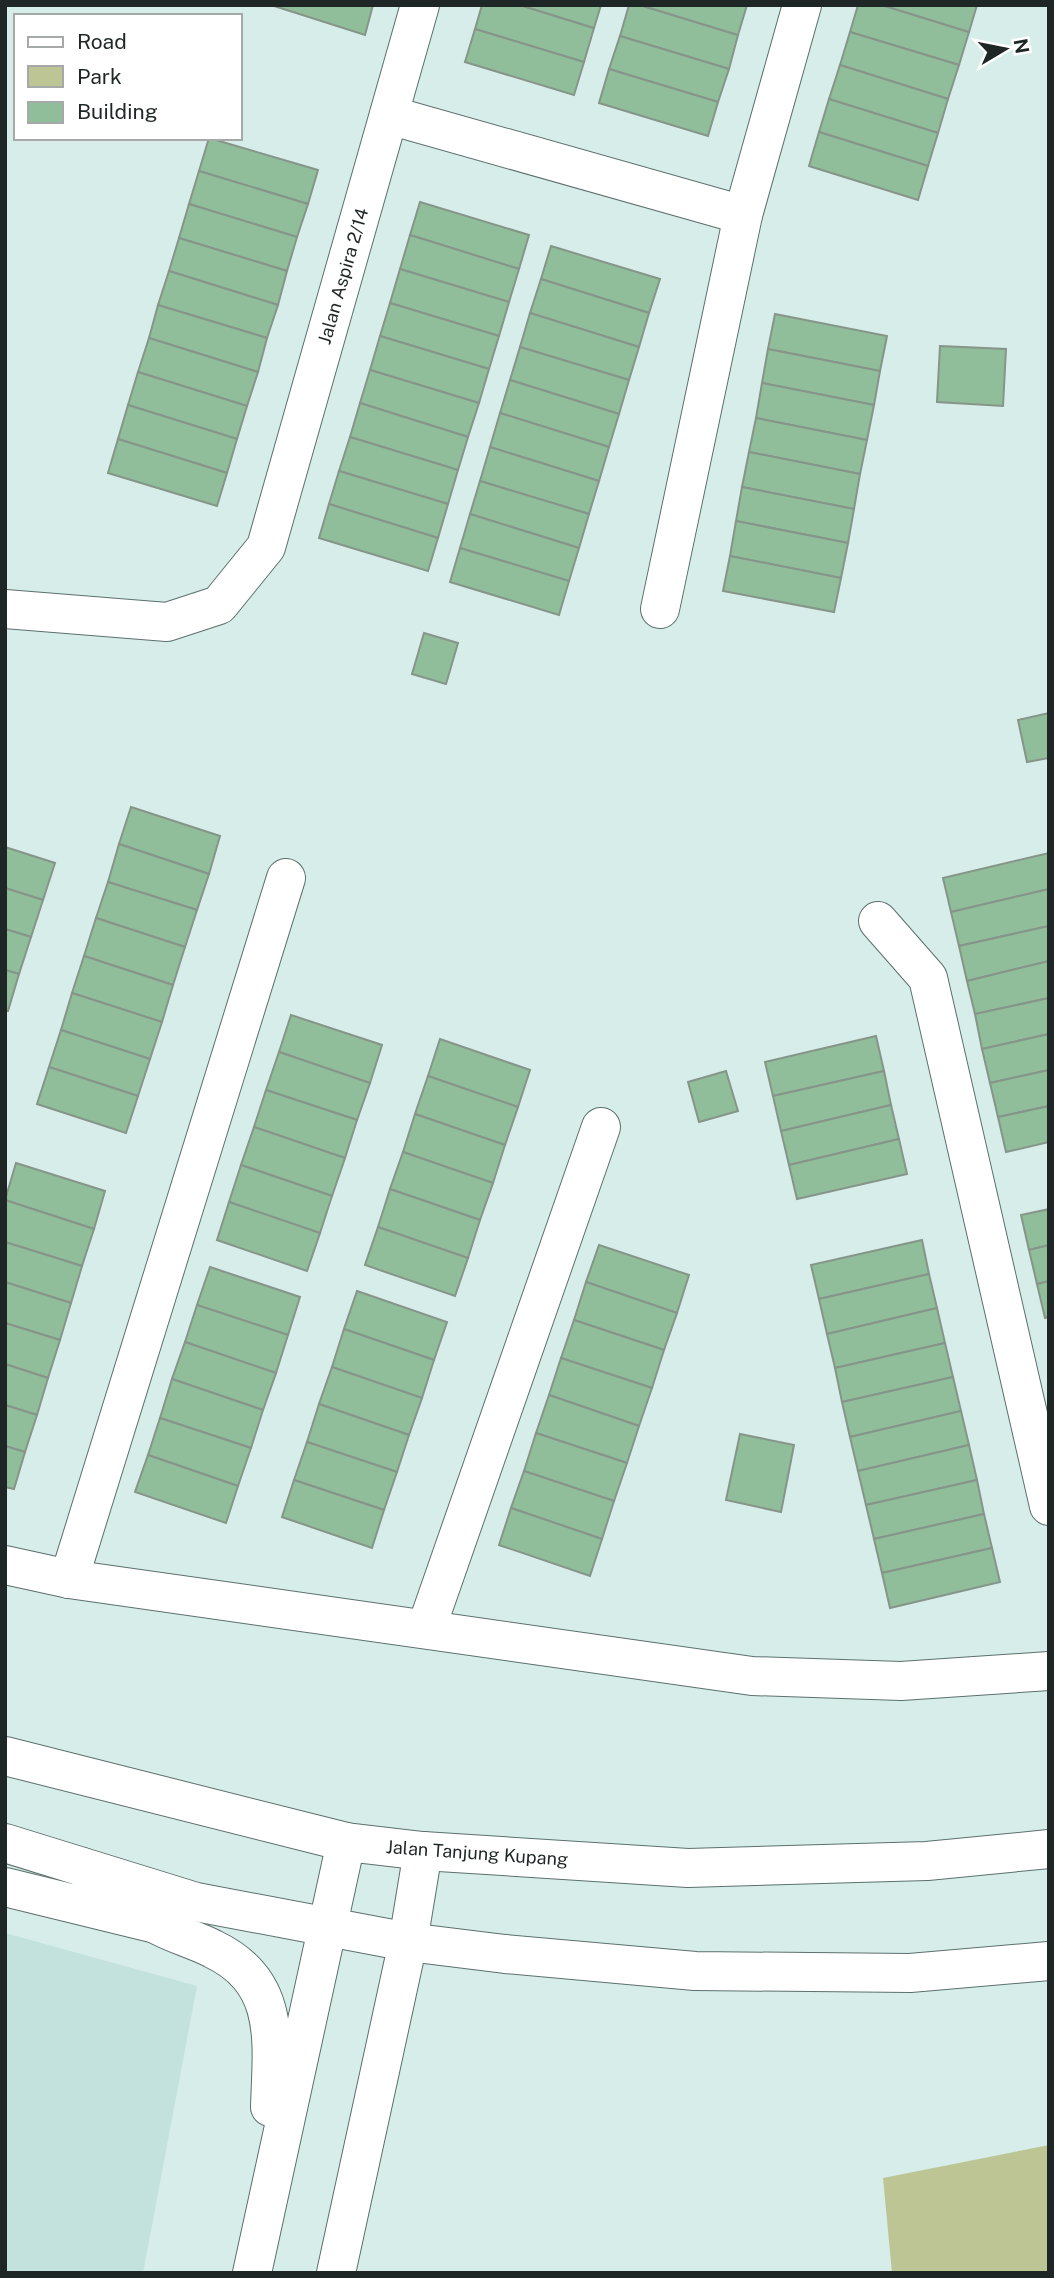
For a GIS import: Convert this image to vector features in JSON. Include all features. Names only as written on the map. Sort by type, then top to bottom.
[{"type":"street","name":"Jalan Aspira 2/14","points":[[5,609],[167,622],[219,605],[266,547],[420,5]]},
{"type":"street","points":[[660,609],[743,215],[802,5]]},
{"type":"street","points":[[389,115],[743,215]]},
{"type":"street","points":[[69,1579],[286,878]]},
{"type":"street","points":[[878,921],[928,978],[1049,1506]]},
{"type":"street","points":[[426,1629],[601,1127]]},
{"type":"street","points":[[5,1565],[69,1579],[752,1676],[901,1681],[1049,1671]]},
{"type":"street","name":"Jalan Tanjung Kupang","points":[[5,1756],[346,1842],[424,1851],[688,1868],[927,1861],[1049,1849]]},
{"type":"street","points":[[252,2273],[346,1842]]},
{"type":"street","points":[[5,1843],[197,1902],[408,1942],[505,1954],[695,1971],[909,1973],[1049,1961]]},
{"type":"street","points":[[336,2273],[408,1942],[424,1851]]},
{"type":"street","points":[[82,1867],[152,1923]]},
{"type":"street","points":[[5,1887],[152,1923],[214,1949],[238,1964],[262,1994],[272,2029],[268,2200]]},
{"type":"shaded area","points":[[5,1933],[197,1986],[143,2273],[5,2273]]},
{"type":"green space","points":[[1049,2145],[1049,2273],[892,2273],[883,2178]]},
{"type":"building","points":[[271,5],[373,5],[365,35]]},
{"type":"building","points":[[482,5],[520,5],[594,28],[584,62],[475,29]]},
{"type":"building","points":[[520,5],[601,5],[594,28]]},
{"type":"building","points":[[629,5],[640,5],[738,35],[729,69],[620,36]]},
{"type":"building","points":[[640,5],[747,5],[738,35]]},
{"type":"building","points":[[858,5],[882,5],[969,32],[959,65],[850,32]]},
{"type":"building","points":[[882,5],[977,5],[969,32]]},
{"type":"building","points":[[475,29],[584,62],[574,95],[465,62]]},
{"type":"building","points":[[850,32],[959,65],[948,99],[840,65]]},
{"type":"building","points":[[620,36],[729,69],[718,102],[609,69]]},
{"type":"building","points":[[840,65],[948,99],[938,133],[829,99]]},
{"type":"building","points":[[609,69],[718,102],[708,136],[599,103]]},
{"type":"building","points":[[829,99],[938,133],[928,166],[819,132]]},
{"type":"building","points":[[819,132],[928,166],[918,200],[809,166]]},
{"type":"building","points":[[208,140],[318,170],[308,204],[199,171]]},
{"type":"building","points":[[199,171],[308,204],[297,237],[189,204]]},
{"type":"building","points":[[420,202],[529,235],[519,269],[410,235]]},
{"type":"building","points":[[189,204],[297,237],[287,271],[179,238]]},
{"type":"building","points":[[410,235],[519,269],[509,302],[400,269]]},
{"type":"building","points":[[179,238],[287,271],[278,305],[169,271]]},
{"type":"building","points":[[551,246],[660,279],[649,313],[541,279]]},
{"type":"building","points":[[400,269],[509,302],[499,336],[390,303]]},
{"type":"building","points":[[169,271],[278,305],[267,338],[158,305]]},
{"type":"building","points":[[541,279],[649,313],[639,347],[530,313]]},
{"type":"building","points":[[390,303],[499,336],[489,369],[380,336]]},
{"type":"building","points":[[158,305],[267,338],[258,372],[149,338]]},
{"type":"building","points":[[530,313],[639,347],[629,380],[520,347]]},
{"type":"building","points":[[775,314],[887,336],[880,371],[768,349]]},
{"type":"building","points":[[380,336],[489,369],[479,403],[370,370]]},
{"type":"building","points":[[149,338],[258,372],[247,406],[138,372]]},
{"type":"building","points":[[940,346],[1006,349],[1003,406],[937,402]]},
{"type":"building","points":[[520,347],[629,380],[619,414],[510,380]]},
{"type":"building","points":[[768,349],[880,371],[874,405],[762,383]]},
{"type":"building","points":[[370,370],[479,403],[468,437],[360,403]]},
{"type":"building","points":[[138,372],[247,406],[237,439],[128,405]]},
{"type":"building","points":[[510,380],[619,414],[609,447],[500,413]]},
{"type":"building","points":[[762,383],[874,405],[867,440],[756,418]]},
{"type":"building","points":[[360,403],[468,437],[458,470],[350,437]]},
{"type":"building","points":[[128,405],[237,439],[227,473],[118,439]]},
{"type":"building","points":[[500,413],[609,447],[599,481],[490,447]]},
{"type":"building","points":[[756,418],[867,440],[860,474],[749,452]]},
{"type":"building","points":[[350,437],[458,470],[448,504],[339,471]]},
{"type":"building","points":[[118,439],[227,473],[217,506],[108,473]]},
{"type":"building","points":[[490,447],[599,481],[589,514],[480,481]]},
{"type":"building","points":[[749,452],[860,474],[854,509],[742,487]]},
{"type":"building","points":[[339,471],[448,504],[438,538],[329,504]]},
{"type":"building","points":[[480,481],[589,514],[579,548],[470,514]]},
{"type":"building","points":[[742,487],[854,509],[848,543],[736,521]]},
{"type":"building","points":[[329,504],[438,538],[428,571],[319,538]]},
{"type":"building","points":[[470,514],[579,548],[569,581],[460,548]]},
{"type":"building","points":[[736,521],[848,543],[841,578],[730,556]]},
{"type":"building","points":[[460,548],[569,581],[559,615],[450,582]]},
{"type":"building","points":[[730,556],[841,578],[834,612],[723,591]]},
{"type":"building","points":[[424,633],[458,643],[446,684],[412,674]]},
{"type":"building","points":[[1049,713],[1049,758],[1027,762],[1018,720]]},
{"type":"building","points":[[131,807],[220,836],[209,874],[119,844]]},
{"type":"building","points":[[119,844],[209,874],[197,910],[108,882]]},
{"type":"building","points":[[5,847],[55,863],[43,900],[5,888]]},
{"type":"building","points":[[1049,853],[1049,889],[951,912],[943,878]]},
{"type":"building","points":[[108,882],[197,910],[185,947],[96,918]]},
{"type":"building","points":[[5,888],[43,900],[31,937],[5,929]]},
{"type":"building","points":[[1049,889],[1049,926],[959,946],[951,912]]},
{"type":"building","points":[[96,918],[185,947],[173,985],[84,956]]},
{"type":"building","points":[[1049,926],[1049,961],[967,981],[959,946]]},
{"type":"building","points":[[5,929],[31,937],[19,974],[5,970]]},
{"type":"building","points":[[84,956],[173,985],[162,1022],[72,993]]},
{"type":"building","points":[[1049,961],[1049,998],[975,1014],[967,981]]},
{"type":"building","points":[[5,970],[19,974],[8,1011],[5,1011]]},
{"type":"building","points":[[72,993],[162,1022],[150,1059],[61,1030]]},
{"type":"building","points":[[1049,998],[1049,1034],[982,1049],[975,1014]]},
{"type":"building","points":[[291,1015],[382,1045],[370,1083],[279,1052]]},
{"type":"building","points":[[61,1030],[150,1059],[138,1096],[49,1067]]},
{"type":"building","points":[[1049,1034],[1049,1070],[990,1083],[982,1049]]},
{"type":"building","points":[[876,1036],[884,1071],[773,1096],[765,1062]]},
{"type":"building","points":[[440,1039],[530,1070],[518,1107],[428,1076]]},
{"type":"building","points":[[279,1052],[370,1083],[357,1120],[266,1090]]},
{"type":"building","points":[[49,1067],[138,1096],[126,1133],[37,1104]]},
{"type":"building","points":[[1049,1070],[1049,1106],[998,1117],[990,1083]]},
{"type":"building","points":[[726,1071],[738,1111],[699,1122],[688,1082]]},
{"type":"building","points":[[884,1071],[891,1105],[781,1131],[773,1096]]},
{"type":"building","points":[[428,1076],[518,1107],[505,1145],[415,1114]]},
{"type":"building","points":[[266,1090],[357,1120],[345,1158],[254,1127]]},
{"type":"building","points":[[891,1105],[899,1139],[789,1165],[781,1131]]},
{"type":"building","points":[[1049,1106],[1049,1142],[1006,1152],[998,1117]]},
{"type":"building","points":[[415,1114],[505,1145],[493,1183],[403,1152]]},
{"type":"building","points":[[254,1127],[345,1158],[332,1196],[241,1165]]},
{"type":"building","points":[[899,1139],[907,1174],[797,1199],[789,1165]]},
{"type":"building","points":[[403,1152],[493,1183],[480,1220],[390,1189]]},
{"type":"building","points":[[16,1163],[105,1191],[94,1229],[5,1200]]},
{"type":"building","points":[[241,1165],[332,1196],[320,1233],[229,1202]]},
{"type":"building","points":[[390,1189],[480,1220],[468,1258],[378,1227]]},
{"type":"building","points":[[5,1200],[94,1229],[82,1266],[5,1242]]},
{"type":"building","points":[[229,1202],[320,1233],[307,1271],[217,1240]]},
{"type":"building","points":[[1049,1209],[1049,1245],[1029,1250],[1021,1215]]},
{"type":"building","points":[[378,1227],[468,1258],[455,1296],[365,1265]]},
{"type":"building","points":[[922,1240],[929,1274],[819,1299],[811,1265]]},
{"type":"building","points":[[5,1242],[82,1266],[71,1303],[5,1282]]},
{"type":"building","points":[[599,1245],[689,1275],[677,1313],[586,1282]]},
{"type":"building","points":[[1049,1245],[1049,1281],[1037,1284],[1029,1250]]},
{"type":"building","points":[[210,1267],[300,1297],[288,1335],[197,1305]]},
{"type":"building","points":[[929,1274],[937,1308],[827,1334],[819,1299]]},
{"type":"building","points":[[1049,1281],[1049,1317],[1045,1318],[1037,1284]]},
{"type":"building","points":[[5,1282],[71,1303],[60,1340],[5,1323]]},
{"type":"building","points":[[586,1282],[677,1313],[664,1350],[574,1320]]},
{"type":"building","points":[[357,1291],[447,1322],[434,1360],[344,1329]]},
{"type":"building","points":[[197,1305],[288,1335],[276,1373],[185,1342]]},
{"type":"building","points":[[937,1308],[945,1343],[835,1368],[827,1334]]},
{"type":"building","points":[[574,1320],[664,1350],[652,1388],[561,1358]]},
{"type":"building","points":[[5,1323],[60,1340],[48,1378],[5,1364]]},
{"type":"building","points":[[344,1329],[434,1360],[422,1398],[332,1367]]},
{"type":"building","points":[[185,1342],[276,1373],[263,1410],[172,1379]]},
{"type":"building","points":[[945,1343],[953,1377],[842,1402],[835,1368]]},
{"type":"building","points":[[561,1358],[652,1388],[639,1426],[549,1395]]},
{"type":"building","points":[[5,1364],[48,1378],[37,1415],[5,1405]]},
{"type":"building","points":[[332,1367],[422,1398],[409,1435],[319,1404]]},
{"type":"building","points":[[953,1377],[961,1411],[850,1437],[842,1402]]},
{"type":"building","points":[[172,1379],[263,1410],[251,1448],[160,1418]]},
{"type":"building","points":[[549,1395],[639,1426],[627,1463],[536,1433]]},
{"type":"building","points":[[319,1404],[409,1435],[397,1472],[307,1442]]},
{"type":"building","points":[[5,1405],[37,1415],[25,1452],[5,1446]]},
{"type":"building","points":[[961,1411],[969,1445],[858,1471],[850,1437]]},
{"type":"building","points":[[160,1418],[251,1448],[238,1486],[148,1455]]},
{"type":"building","points":[[536,1433],[627,1463],[614,1501],[524,1471]]},
{"type":"building","points":[[740,1434],[794,1445],[781,1512],[726,1500]]},
{"type":"building","points":[[307,1442],[397,1472],[384,1510],[294,1480]]},
{"type":"building","points":[[969,1445],[977,1480],[866,1505],[858,1471]]},
{"type":"building","points":[[5,1446],[25,1452],[14,1489],[5,1487]]},
{"type":"building","points":[[148,1455],[238,1486],[226,1523],[135,1492]]},
{"type":"building","points":[[524,1471],[614,1501],[602,1539],[511,1508]]},
{"type":"building","points":[[294,1480],[384,1510],[372,1548],[282,1517]]},
{"type":"building","points":[[977,1480],[984,1514],[874,1539],[866,1505]]},
{"type":"building","points":[[511,1508],[602,1539],[590,1576],[499,1545]]},
{"type":"building","points":[[984,1514],[992,1548],[882,1573],[874,1539]]},
{"type":"building","points":[[992,1548],[1000,1582],[890,1608],[882,1573]]}]
